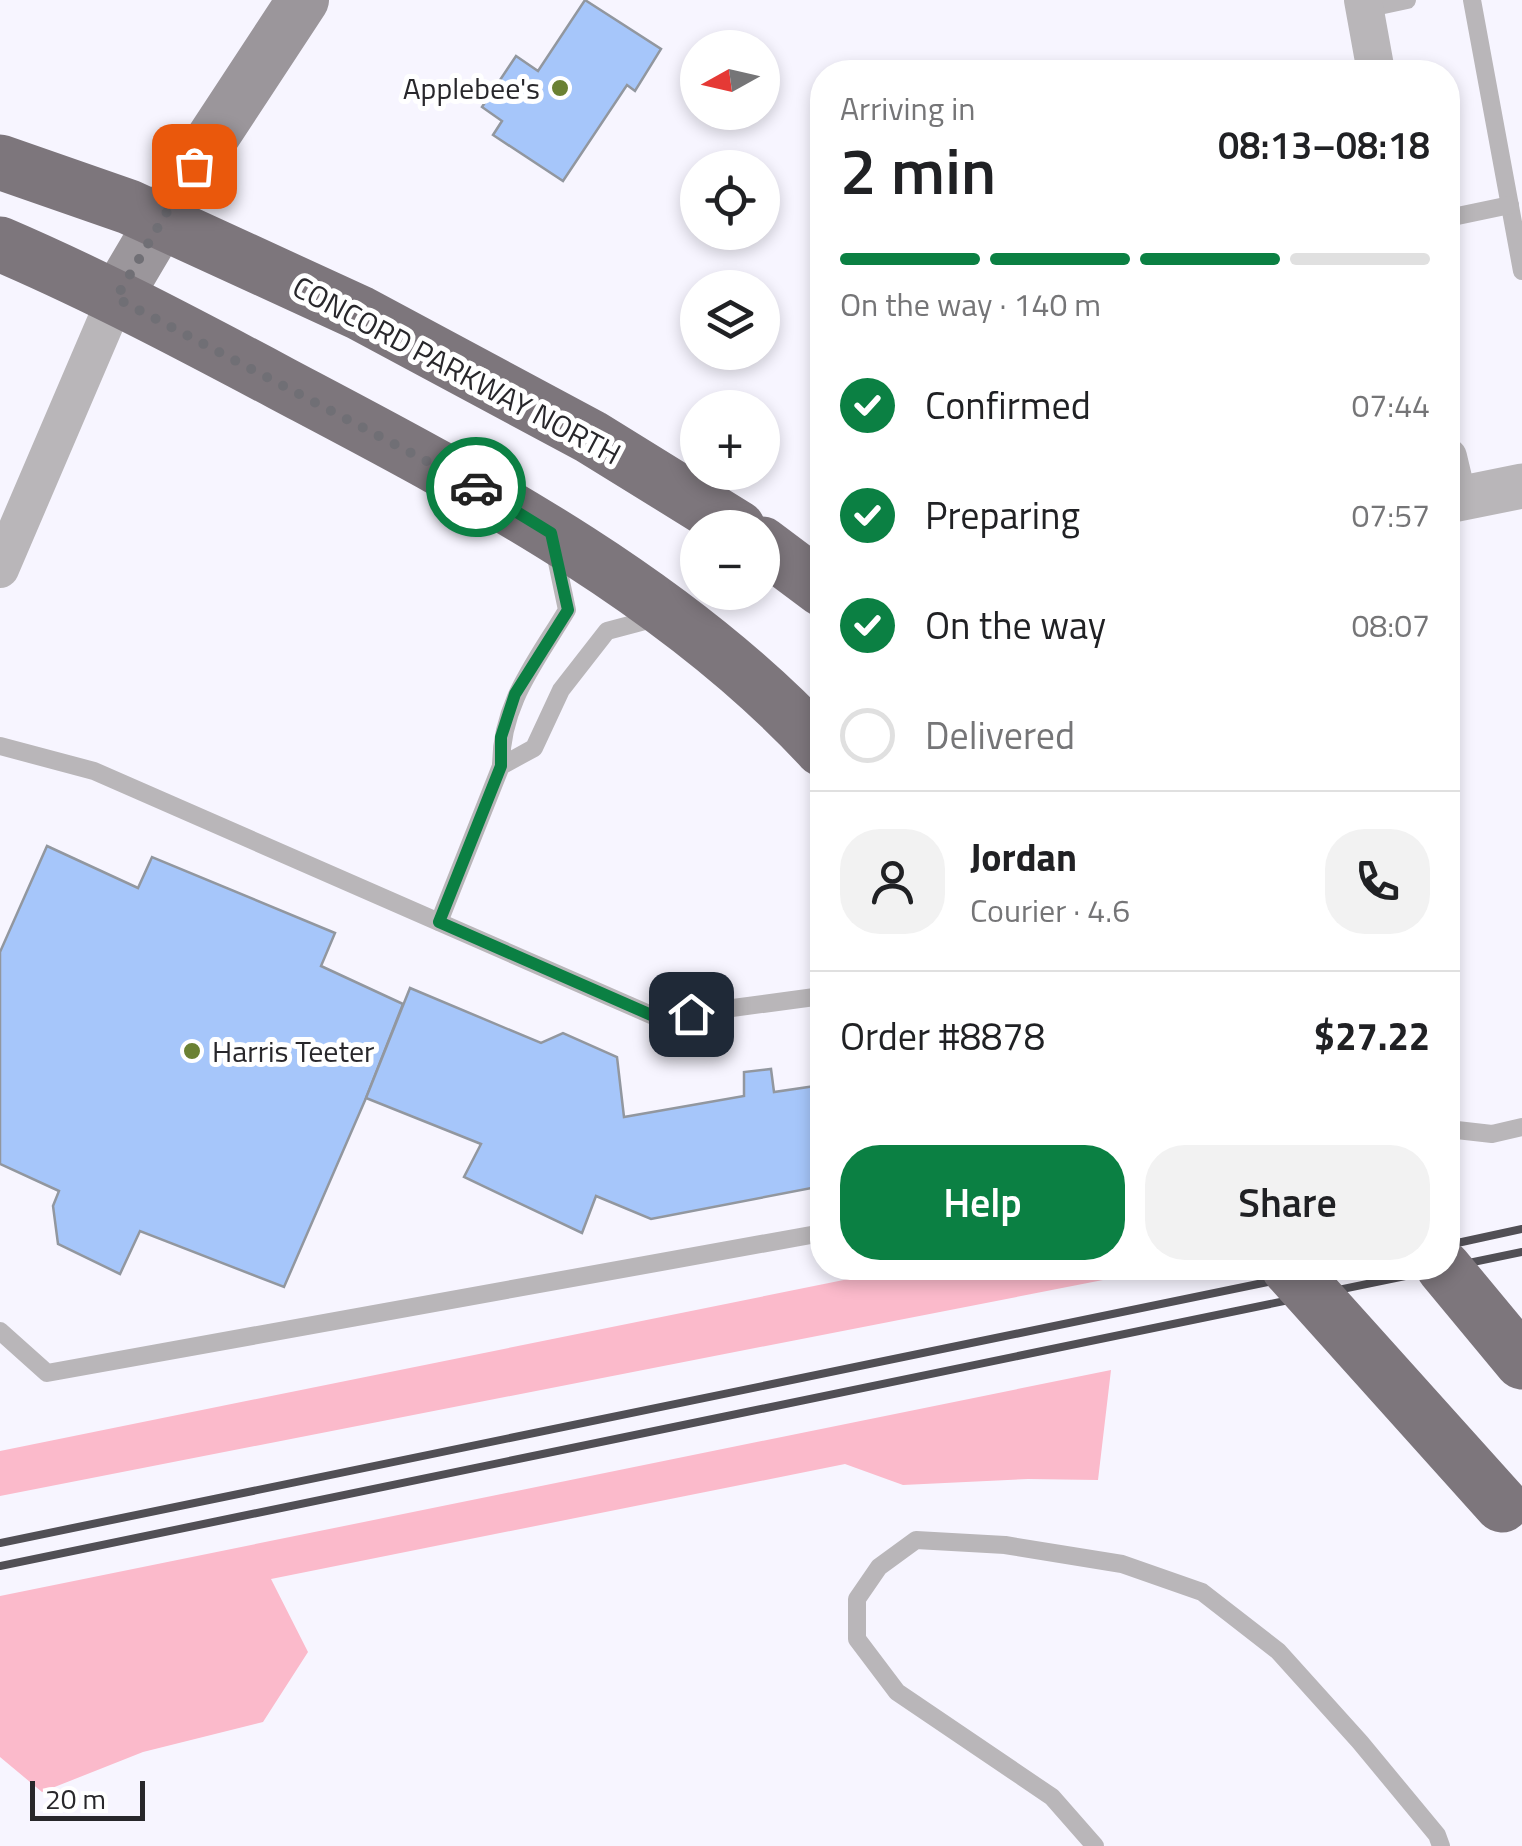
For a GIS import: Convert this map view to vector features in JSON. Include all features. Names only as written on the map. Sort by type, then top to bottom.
[{"type":"highway","name":"CONCORD PARKWAY NORTH","points":[[0,162],[129,207],[360,312],[591,437],[709,510]]},
{"type":"highway","points":[[0,244],[116,298],[438,466],[551,533],[708,645],[810,739]]},
{"type":"highway","points":[[780,558],[810,580]]},
{"type":"highway","points":[[1300,1280],[1512,1517]]},
{"type":"highway","points":[[1454,1280],[1522,1362]]},
{"type":"main road","points":[[116,298],[194,166],[303,0]]},
{"type":"street","points":[[1364,4],[1374,60]]},
{"type":"street","points":[[0,569],[13,510],[116,298]]},
{"type":"street","points":[[1460,485],[1522,486]]},
{"type":"lane","points":[[1364,4],[1407,0]]},
{"type":"lane","points":[[1472,0],[1522,270]]},
{"type":"lane","points":[[1460,215],[1510,205]]},
{"type":"lane","points":[[439,922],[501,766],[501,737],[515,694],[568,610],[551,533]]},
{"type":"lane","points":[[501,766],[534,748],[562,690],[607,631],[668,615]]},
{"type":"lane","points":[[0,746],[94,771],[658,1018],[810,998]]},
{"type":"lane","points":[[1460,1131],[1492,1134],[1522,1127]]},
{"type":"lane","points":[[0,1330],[47,1372],[810,1236]]},
{"type":"lane","points":[[1095,1846],[1052,1797],[897,1692],[856,1639],[858,1600],[879,1567],[916,1540],[1005,1545],[1122,1564],[1202,1592],[1278,1651],[1360,1742],[1437,1835],[1441,1846]]},
{"type":"shaded area","points":[[844,1280],[1103,1280],[0,1496],[0,1451]]},
{"type":"shaded area","points":[[1111,1370],[1098,1480],[903,1485],[845,1464],[271,1579],[308,1652],[263,1722],[143,1752],[42,1792],[0,1757],[0,1596]]},
{"type":"building","name":"Applebee's","points":[[585,0],[661,49],[635,91],[627,85],[563,181],[493,135],[502,121],[482,107],[516,56],[538,71]]},
{"type":"building","name":"Harris Teeter","points":[[47,846],[138,888],[152,857],[335,933],[321,966],[403,1004],[284,1287],[140,1231],[120,1274],[58,1244],[53,1206],[59,1191],[0,1164],[0,952]]},
{"type":"building","points":[[410,988],[541,1043],[563,1033],[617,1057],[624,1117],[744,1096],[744,1072],[771,1069],[774,1092],[810,1087],[810,1188],[651,1219],[596,1196],[582,1233],[464,1177],[481,1144],[366,1098]]},
{"type":"railway","points":[[1460,1242],[1522,1229]]},
{"type":"railway","points":[[1460,1265],[1522,1252]]},
{"type":"railway","points":[[0,1543],[1278,1280]]},
{"type":"railway","points":[[0,1566],[1386,1280]]},
{"type":"way so far","points":[[194,166],[116,298],[476,487]]},
{"type":"place","name":"Applebee's","points":[[560,88]]},
{"type":"place","name":"Harris Teeter","points":[[192,1051]]},
{"type":"route","points":[[476,487],[551,533],[568,610],[515,694],[501,737],[501,766],[439,922],[658,1018],[691,1014]]}]
